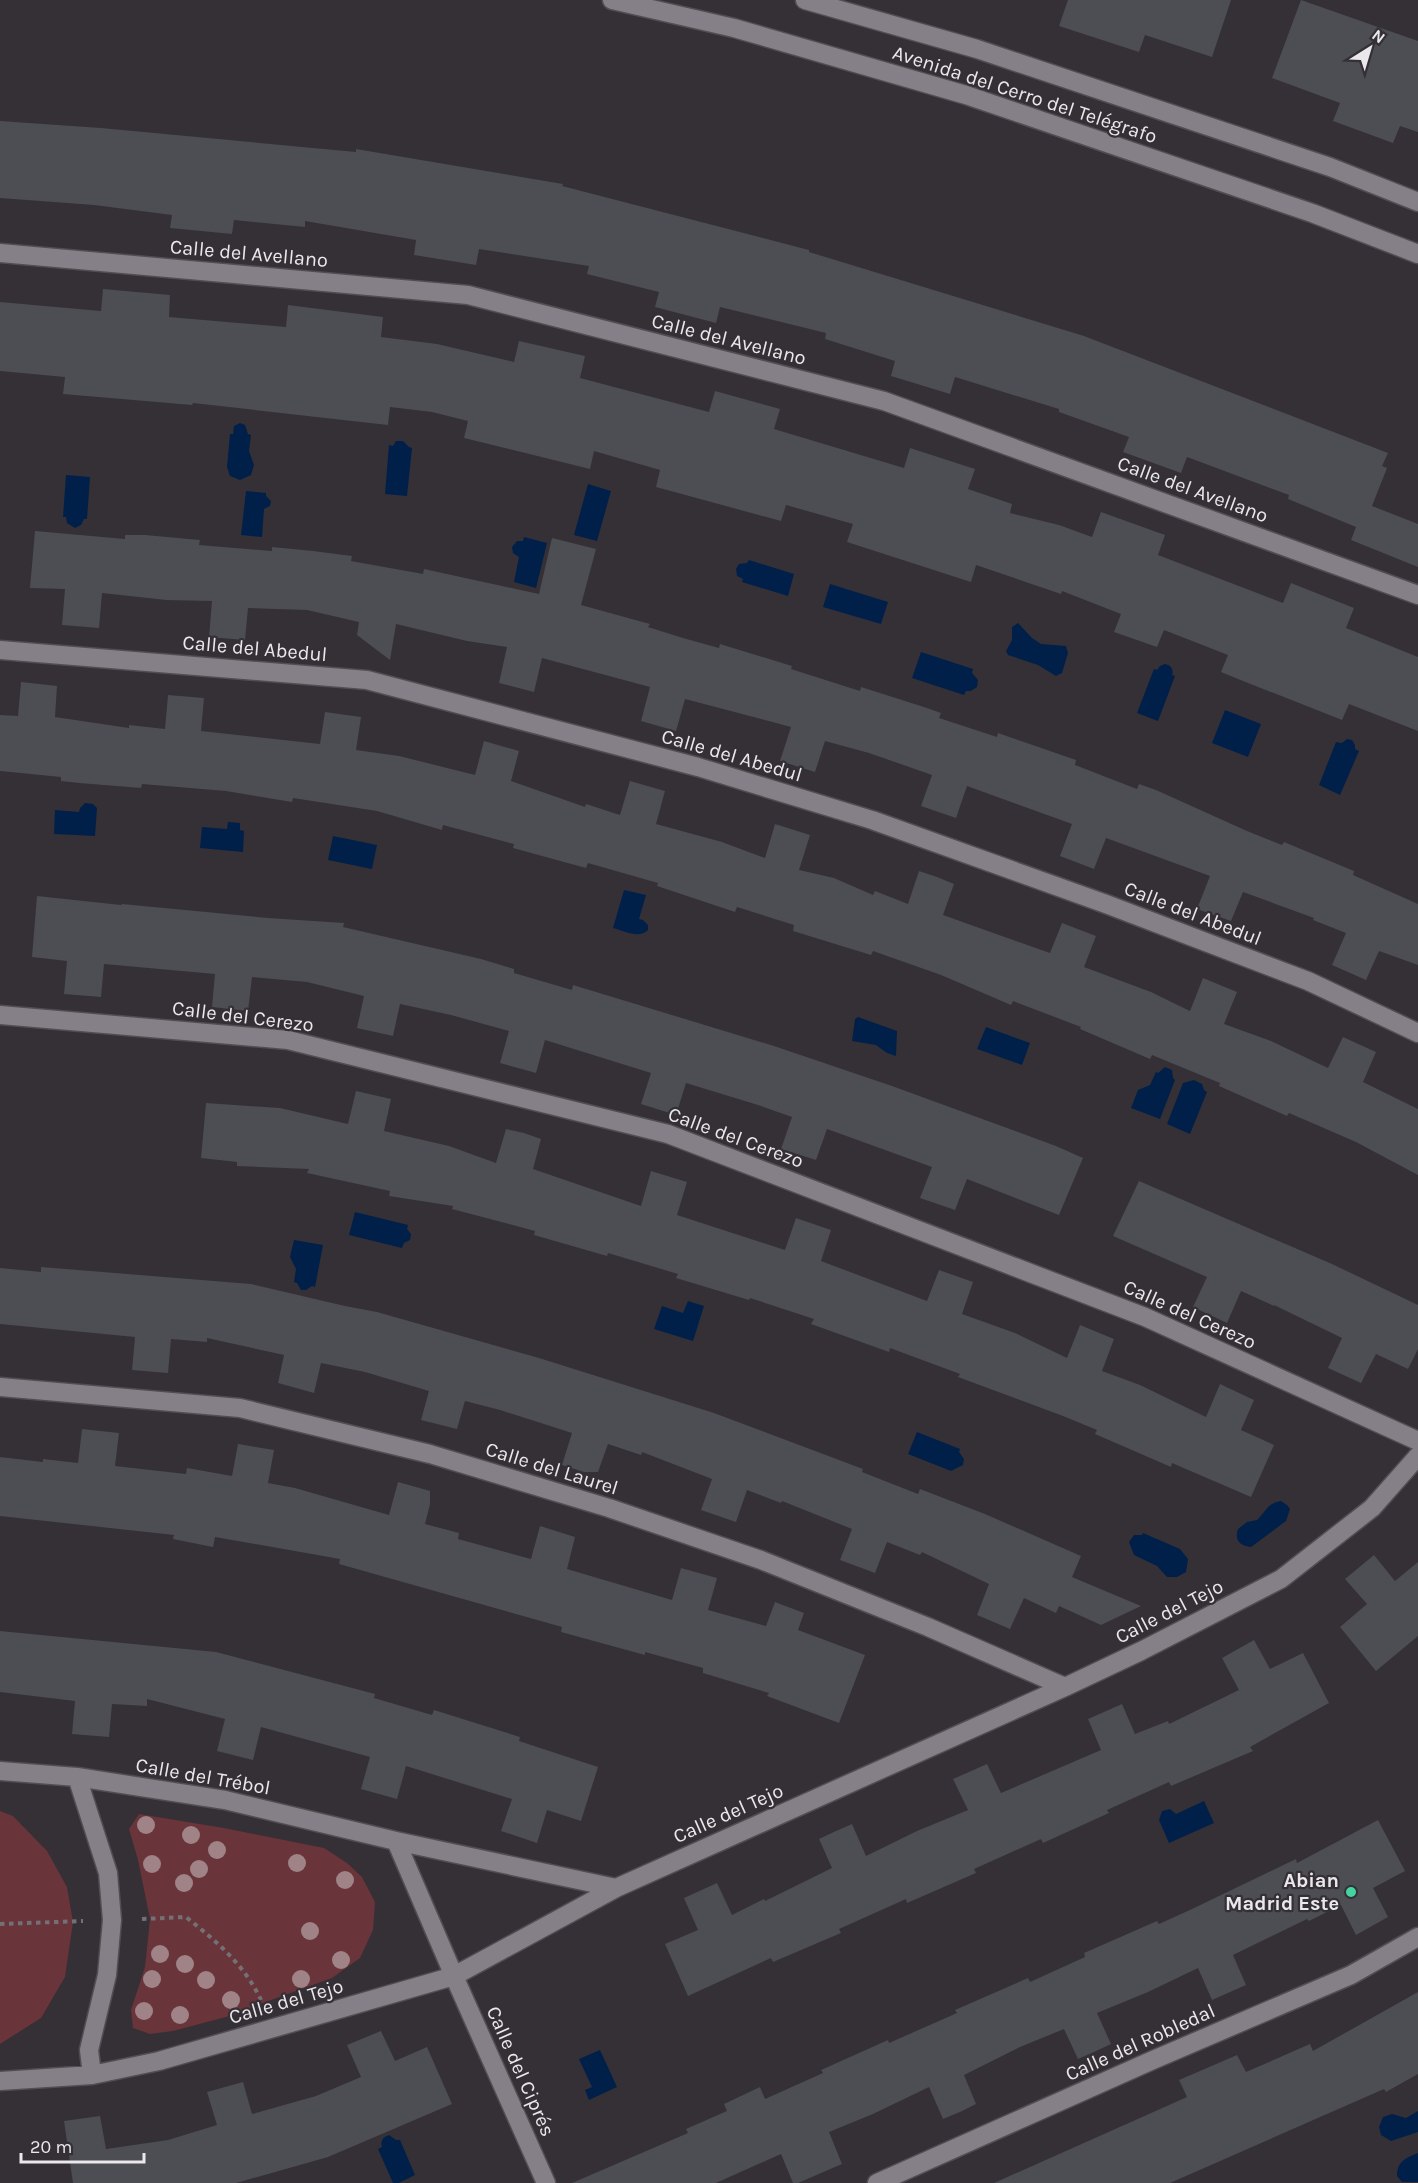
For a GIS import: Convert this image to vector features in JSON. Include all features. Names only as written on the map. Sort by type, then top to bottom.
[{"type":"street","name":"Avenida del Cerro del Telégrafo","points":[[612,0],[734,28],[966,95],[1312,213],[1418,254]]},
{"type":"street","name":"Avenida del Cerro del Telégrafo","points":[[805,0],[977,49],[1330,167],[1418,202]]},
{"type":"street","name":"Calle del Avellano","points":[[0,253],[468,295],[884,401],[1418,594]]},
{"type":"street","name":"Calle del Abedul","points":[[0,650],[367,680],[698,767],[872,820],[1106,904],[1308,981],[1418,1034]]},
{"type":"street","name":"Calle del Cerezo","points":[[0,1015],[288,1040],[668,1134],[1145,1317],[1418,1441]]},
{"type":"street","name":"Calle del Laurel","points":[[0,1387],[240,1408],[430,1454],[609,1508],[761,1560],[928,1627],[1065,1687]]},
{"type":"street","name":"Calle del Tejo","points":[[0,2081],[92,2075],[159,2061],[454,1976],[616,1888],[1065,1687],[1281,1579],[1372,1508],[1418,1456]]},
{"type":"street","name":"Calle del Trébol","points":[[0,1771],[77,1778],[225,1800],[396,1841],[616,1888]]},
{"type":"street","points":[[77,1778],[108,1873],[112,1920],[107,1975],[89,2050],[92,2075]]},
{"type":"street","points":[[396,1841],[454,1976]]},
{"type":"street","name":"Calle del Robledal","points":[[877,2183],[1351,1974],[1418,1936]]},
{"type":"street","name":"Calle del Ciprés","points":[[454,1976],[546,2183]]},
{"type":"path","points":[[0,1924],[186,1917],[224,1948],[252,1981],[263,2003]]},
{"type":"shaded area","points":[[0,1811],[13,1816],[47,1851],[67,1887],[73,1922],[65,1977],[41,2018],[0,2044]]},
{"type":"shaded area","points":[[139,1814],[324,1848],[347,1863],[362,1877],[375,1902],[373,1930],[360,1958],[332,1978],[241,2013],[173,2031],[150,2034],[133,2028],[131,2010],[145,1967],[150,1919],[129,1829]]},
{"type":"water","points":[[240,423],[245,425],[248,434],[251,435],[249,451],[254,465],[251,475],[240,480],[230,476],[227,467],[230,434],[233,434],[234,426]]},
{"type":"water","points":[[396,441],[403,441],[412,448],[407,496],[385,494],[389,445],[393,446]]},
{"type":"water","points":[[66,475],[90,477],[87,519],[75,528],[67,523],[66,517],[63,517]]},
{"type":"water","points":[[588,484],[611,491],[597,541],[574,535]]},
{"type":"water","points":[[246,491],[266,493],[271,501],[270,506],[264,509],[262,537],[241,535]]},
{"type":"water","points":[[524,537],[547,543],[536,588],[514,582],[519,557],[513,553],[512,547],[517,541],[523,541]]},
{"type":"water","points":[[749,560],[794,574],[788,596],[742,582],[743,579],[737,576],[736,569],[739,564],[747,563]]},
{"type":"water","points":[[830,584],[888,602],[881,624],[823,607]]},
{"type":"water","points":[[1018,623],[1041,644],[1066,646],[1068,653],[1062,673],[1056,676],[1038,665],[1008,655],[1006,651],[1012,640],[1012,627]]},
{"type":"water","points":[[921,652],[973,669],[972,673],[978,680],[977,687],[966,691],[964,695],[912,678]]},
{"type":"water","points":[[1165,664],[1170,667],[1173,671],[1172,675],[1175,676],[1158,721],[1137,713],[1154,669],[1157,670]]},
{"type":"water","points":[[1225,710],[1261,724],[1248,757],[1212,743]]},
{"type":"water","points":[[1347,739],[1352,740],[1355,749],[1359,751],[1340,795],[1319,785],[1336,742],[1342,743]]},
{"type":"water","points":[[85,803],[93,804],[97,808],[95,836],[54,834],[55,810],[79,812]]},
{"type":"water","points":[[228,822],[240,823],[240,830],[244,831],[243,852],[200,848],[202,827],[227,829]]},
{"type":"water","points":[[333,836],[377,845],[372,869],[328,860]]},
{"type":"water","points":[[624,890],[646,895],[639,919],[648,925],[648,930],[644,933],[631,934],[613,928]]},
{"type":"water","points":[[858,1017],[897,1031],[896,1056],[876,1045],[852,1041],[855,1019]]},
{"type":"water","points":[[986,1027],[1030,1043],[1022,1065],[977,1049]]},
{"type":"water","points":[[1165,1067],[1172,1070],[1175,1080],[1160,1119],[1131,1108],[1138,1090],[1150,1085],[1156,1072],[1158,1073]]},
{"type":"water","points":[[1194,1080],[1202,1084],[1207,1092],[1190,1134],[1167,1124],[1183,1083]]},
{"type":"water","points":[[355,1212],[408,1225],[410,1240],[404,1243],[402,1248],[349,1235]]},
{"type":"water","points":[[294,1240],[323,1245],[315,1287],[301,1290],[294,1282],[296,1269],[290,1257]]},
{"type":"water","points":[[688,1301],[704,1306],[693,1341],[654,1329],[662,1306],[683,1313]]},
{"type":"water","points":[[917,1432],[960,1449],[959,1452],[964,1459],[963,1465],[951,1471],[908,1454]]},
{"type":"water","points":[[1281,1501],[1290,1509],[1286,1521],[1251,1547],[1239,1542],[1238,1529],[1247,1522],[1257,1520],[1270,1506]]},
{"type":"water","points":[[1143,1533],[1180,1549],[1188,1559],[1186,1572],[1177,1577],[1167,1577],[1157,1566],[1134,1555],[1129,1542],[1134,1535]]},
{"type":"water","points":[[1204,1801],[1214,1823],[1169,1843],[1159,1820],[1162,1811],[1170,1809],[1176,1814]]},
{"type":"water","points":[[600,2050],[617,2087],[589,2100],[585,2090],[592,2087],[579,2059]]},
{"type":"water","points":[[1418,2111],[1418,2132],[1391,2141],[1381,2135],[1379,2127],[1383,2117],[1392,2114],[1406,2118]]},
{"type":"water","points":[[389,2135],[400,2140],[415,2175],[399,2183],[393,2183],[378,2149],[382,2147],[382,2140]]},
{"type":"water","points":[[1418,2153],[1418,2182],[1402,2182],[1397,2176],[1400,2163]]},
{"type":"building","points":[[1068,0],[1231,0],[1212,57],[1145,35],[1139,52],[1059,26]]},
{"type":"building","points":[[1301,0],[1418,41],[1418,132],[1400,126],[1393,143],[1333,121],[1340,103],[1272,78]]},
{"type":"building","points":[[0,121],[356,152],[356,149],[563,184],[562,186],[809,250],[809,252],[1084,336],[1388,453],[1382,466],[1387,468],[1372,506],[1418,524],[1418,567],[1351,540],[1356,527],[1288,499],[1289,495],[1187,457],[1181,473],[1123,452],[1129,437],[1059,412],[1059,409],[955,377],[950,394],[891,376],[895,361],[825,339],[826,333],[720,307],[716,323],[655,307],[659,292],[587,274],[589,266],[479,249],[476,265],[414,255],[416,240],[305,221],[305,227],[234,220],[232,234],[170,228],[172,215],[94,205],[0,198]]},
{"type":"building","points":[[103,289],[170,295],[169,317],[286,327],[288,305],[383,317],[381,337],[437,344],[514,362],[519,341],[585,356],[580,378],[709,412],[715,391],[780,409],[774,429],[904,468],[910,448],[975,469],[968,489],[1012,504],[1010,513],[1059,525],[1092,537],[1101,512],[1165,535],[1158,555],[1283,603],[1291,583],[1354,608],[1346,628],[1418,657],[1418,731],[1349,704],[1342,720],[1238,679],[1221,672],[1228,655],[1164,630],[1157,647],[1114,632],[1121,614],[1062,591],[1061,594],[976,565],[971,582],[847,542],[853,524],[786,505],[781,521],[656,487],[660,470],[594,451],[590,469],[464,438],[468,421],[432,412],[390,407],[388,425],[193,403],[192,405],[63,394],[65,377],[0,371],[0,302],[101,311]]},
{"type":"building","points":[[35,531],[125,539],[125,535],[145,535],[200,540],[199,545],[272,551],[272,547],[313,551],[352,556],[351,561],[423,574],[424,569],[539,594],[552,538],[596,549],[581,605],[650,624],[648,627],[683,638],[719,648],[720,644],[792,666],[791,669],[860,691],[861,687],[924,707],[941,713],[939,718],[997,737],[998,733],[1076,760],[1075,765],[1137,789],[1139,784],[1156,790],[1247,831],[1282,845],[1284,842],[1354,871],[1353,875],[1418,904],[1418,965],[1379,951],[1366,980],[1332,965],[1346,933],[1313,920],[1314,918],[1243,892],[1231,921],[1197,909],[1210,876],[1106,838],[1094,869],[1060,856],[1072,824],[967,786],[956,818],[921,806],[932,775],[869,753],[825,741],[815,772],[780,761],[791,727],[685,699],[676,731],[641,721],[650,687],[542,658],[534,692],[499,683],[507,647],[467,641],[396,624],[390,660],[357,635],[359,622],[307,610],[248,608],[245,640],[209,637],[212,601],[166,600],[102,593],[99,628],[62,625],[65,589],[30,588]]},
{"type":"building","points":[[21,682],[57,686],[55,717],[129,728],[129,725],[165,729],[168,695],[204,698],[201,731],[320,744],[325,712],[361,717],[356,750],[399,756],[475,775],[484,741],[519,751],[511,781],[585,807],[586,804],[620,815],[630,781],[665,791],[656,824],[722,842],[765,858],[775,824],[810,835],[799,870],[834,878],[873,895],[875,891],[908,904],[919,871],[937,877],[954,884],[943,915],[1050,953],[1062,923],[1096,936],[1084,967],[1151,992],[1190,1011],[1203,978],[1237,992],[1224,1024],[1271,1041],[1328,1068],[1343,1037],[1376,1052],[1363,1082],[1418,1109],[1418,1175],[1356,1142],[1289,1113],[1287,1116],[1219,1086],[1220,1083],[1152,1055],[1150,1059],[1080,1029],[1081,1027],[1013,1001],[1011,1005],[941,975],[873,951],[871,955],[793,931],[794,925],[737,907],[735,912],[657,886],[658,883],[588,863],[586,868],[513,848],[514,844],[443,825],[442,830],[377,811],[293,798],[292,802],[226,791],[142,784],[141,788],[79,783],[61,781],[61,777],[0,771],[0,715],[18,716]]},
{"type":"building","points":[[37,896],[344,923],[343,927],[481,959],[514,969],[514,973],[572,990],[573,985],[774,1046],[892,1086],[1083,1158],[1059,1215],[967,1179],[955,1210],[920,1198],[932,1167],[827,1129],[816,1160],[781,1149],[792,1117],[686,1083],[676,1115],[641,1104],[651,1073],[545,1040],[536,1073],[500,1063],[509,1031],[451,1015],[400,1004],[393,1036],[357,1028],[364,996],[307,982],[252,977],[248,1011],[212,1007],[215,974],[104,964],[101,997],[64,994],[67,961],[32,957]]},
{"type":"building","points":[[356,1091],[391,1099],[384,1131],[449,1146],[496,1163],[506,1129],[524,1133],[541,1139],[533,1169],[641,1206],[651,1171],[687,1182],[677,1215],[785,1250],[796,1218],[831,1230],[821,1261],[927,1301],[939,1270],[973,1282],[962,1314],[1015,1333],[1067,1358],[1080,1325],[1114,1339],[1102,1371],[1140,1385],[1206,1417],[1220,1384],[1254,1400],[1241,1430],[1274,1445],[1251,1497],[1172,1463],[1171,1467],[1095,1434],[1097,1430],[1063,1416],[958,1377],[960,1374],[890,1348],[889,1352],[811,1324],[814,1319],[750,1298],[749,1300],[676,1278],[678,1274],[608,1253],[607,1256],[534,1235],[535,1231],[452,1209],[453,1206],[389,1196],[390,1191],[307,1173],[309,1169],[237,1166],[237,1162],[201,1158],[206,1103],[280,1108],[348,1124]]},
{"type":"building","points":[[1139,1181],[1332,1264],[1418,1305],[1418,1349],[1408,1369],[1376,1354],[1361,1383],[1328,1368],[1342,1338],[1241,1291],[1227,1323],[1193,1307],[1207,1277],[1113,1236]]},
{"type":"building","points":[[41,1267],[251,1284],[377,1312],[539,1358],[714,1413],[863,1469],[862,1472],[918,1494],[920,1489],[985,1514],[1081,1556],[1072,1577],[1141,1606],[1101,1625],[1059,1606],[1056,1613],[1024,1598],[1010,1629],[977,1615],[989,1584],[922,1552],[920,1555],[887,1542],[875,1573],[840,1560],[852,1529],[782,1501],[781,1503],[747,1490],[736,1522],[701,1510],[712,1479],[642,1452],[641,1455],[608,1444],[598,1472],[584,1472],[562,1465],[572,1433],[500,1410],[465,1401],[457,1429],[421,1420],[429,1391],[365,1372],[321,1363],[314,1393],[278,1383],[284,1355],[207,1338],[207,1342],[171,1339],[168,1373],[132,1370],[135,1337],[0,1324],[0,1268],[41,1272]]},
{"type":"building","points":[[82,1429],[119,1433],[115,1466],[186,1474],[187,1468],[232,1476],[238,1444],[274,1450],[268,1483],[295,1488],[389,1515],[398,1482],[430,1491],[430,1504],[425,1524],[459,1533],[458,1539],[531,1559],[540,1526],[575,1537],[567,1569],[672,1600],[681,1568],[717,1578],[708,1610],[766,1626],[775,1602],[804,1613],[798,1630],[865,1655],[839,1723],[767,1696],[769,1693],[703,1673],[703,1668],[561,1632],[562,1627],[339,1564],[340,1559],[215,1537],[213,1547],[173,1539],[174,1535],[0,1516],[0,1457],[78,1463]]},
{"type":"building","points":[[1374,1555],[1395,1581],[1418,1562],[1418,1636],[1376,1671],[1340,1627],[1367,1604],[1345,1579]]},
{"type":"building","points":[[0,1631],[216,1652],[375,1694],[374,1698],[432,1715],[434,1710],[520,1737],[519,1741],[598,1767],[581,1821],[547,1810],[537,1843],[501,1831],[512,1799],[406,1766],[397,1799],[361,1789],[370,1757],[261,1727],[253,1760],[217,1751],[225,1719],[147,1699],[147,1706],[112,1704],[109,1737],[72,1734],[75,1701],[0,1692]]},
{"type":"building","points":[[1254,1640],[1270,1669],[1303,1653],[1329,1703],[1250,1747],[1253,1751],[1171,1786],[1169,1782],[1107,1810],[1109,1813],[1043,1843],[1041,1839],[974,1869],[976,1873],[907,1903],[906,1899],[839,1929],[841,1933],[773,1962],[771,1958],[688,1996],[665,1944],[698,1930],[684,1898],[717,1883],[732,1915],[764,1899],[765,1901],[832,1868],[819,1839],[836,1831],[852,1824],[866,1856],[917,1831],[968,1810],[953,1779],[987,1764],[1001,1793],[1101,1750],[1088,1719],[1122,1704],[1135,1734],[1168,1721],[1169,1724],[1239,1690],[1222,1658]]},
{"type":"building","points":[[1378,1820],[1405,1871],[1373,1888],[1388,1917],[1356,1935],[1341,1905],[1309,1921],[1307,1919],[1233,1955],[1246,1985],[1212,2000],[1198,1968],[1097,2013],[1111,2044],[1094,2052],[1078,2059],[1064,2029],[1020,2047],[964,2075],[976,2104],[960,2112],[943,2119],[929,2087],[829,2132],[842,2164],[798,2183],[793,2183],[781,2154],[716,2183],[572,2183],[688,2133],[686,2129],[727,2111],[724,2104],[760,2087],[765,2099],[823,2073],[821,2070],[957,2013],[955,2010],[1028,1978],[1030,1982],[1085,1957],[1084,1953],[1157,1921],[1159,1924],[1296,1859],[1297,1863]]},
{"type":"building","points":[[1418,1992],[1418,2074],[1386,2092],[1384,2089],[1170,2183],[994,2183],[1187,2097],[1179,2080],[1237,2055],[1246,2072],[1310,2044],[1313,2051]]},
{"type":"building","points":[[381,2031],[395,2061],[427,2047],[452,2104],[328,2157],[236,2183],[73,2183],[64,2121],[100,2116],[106,2149],[168,2140],[217,2125],[207,2092],[243,2082],[252,2114],[316,2096],[361,2077],[347,2045]]},
{"type":"place","name":"Abian Madrid Este","points":[[1351,1892]]}]
